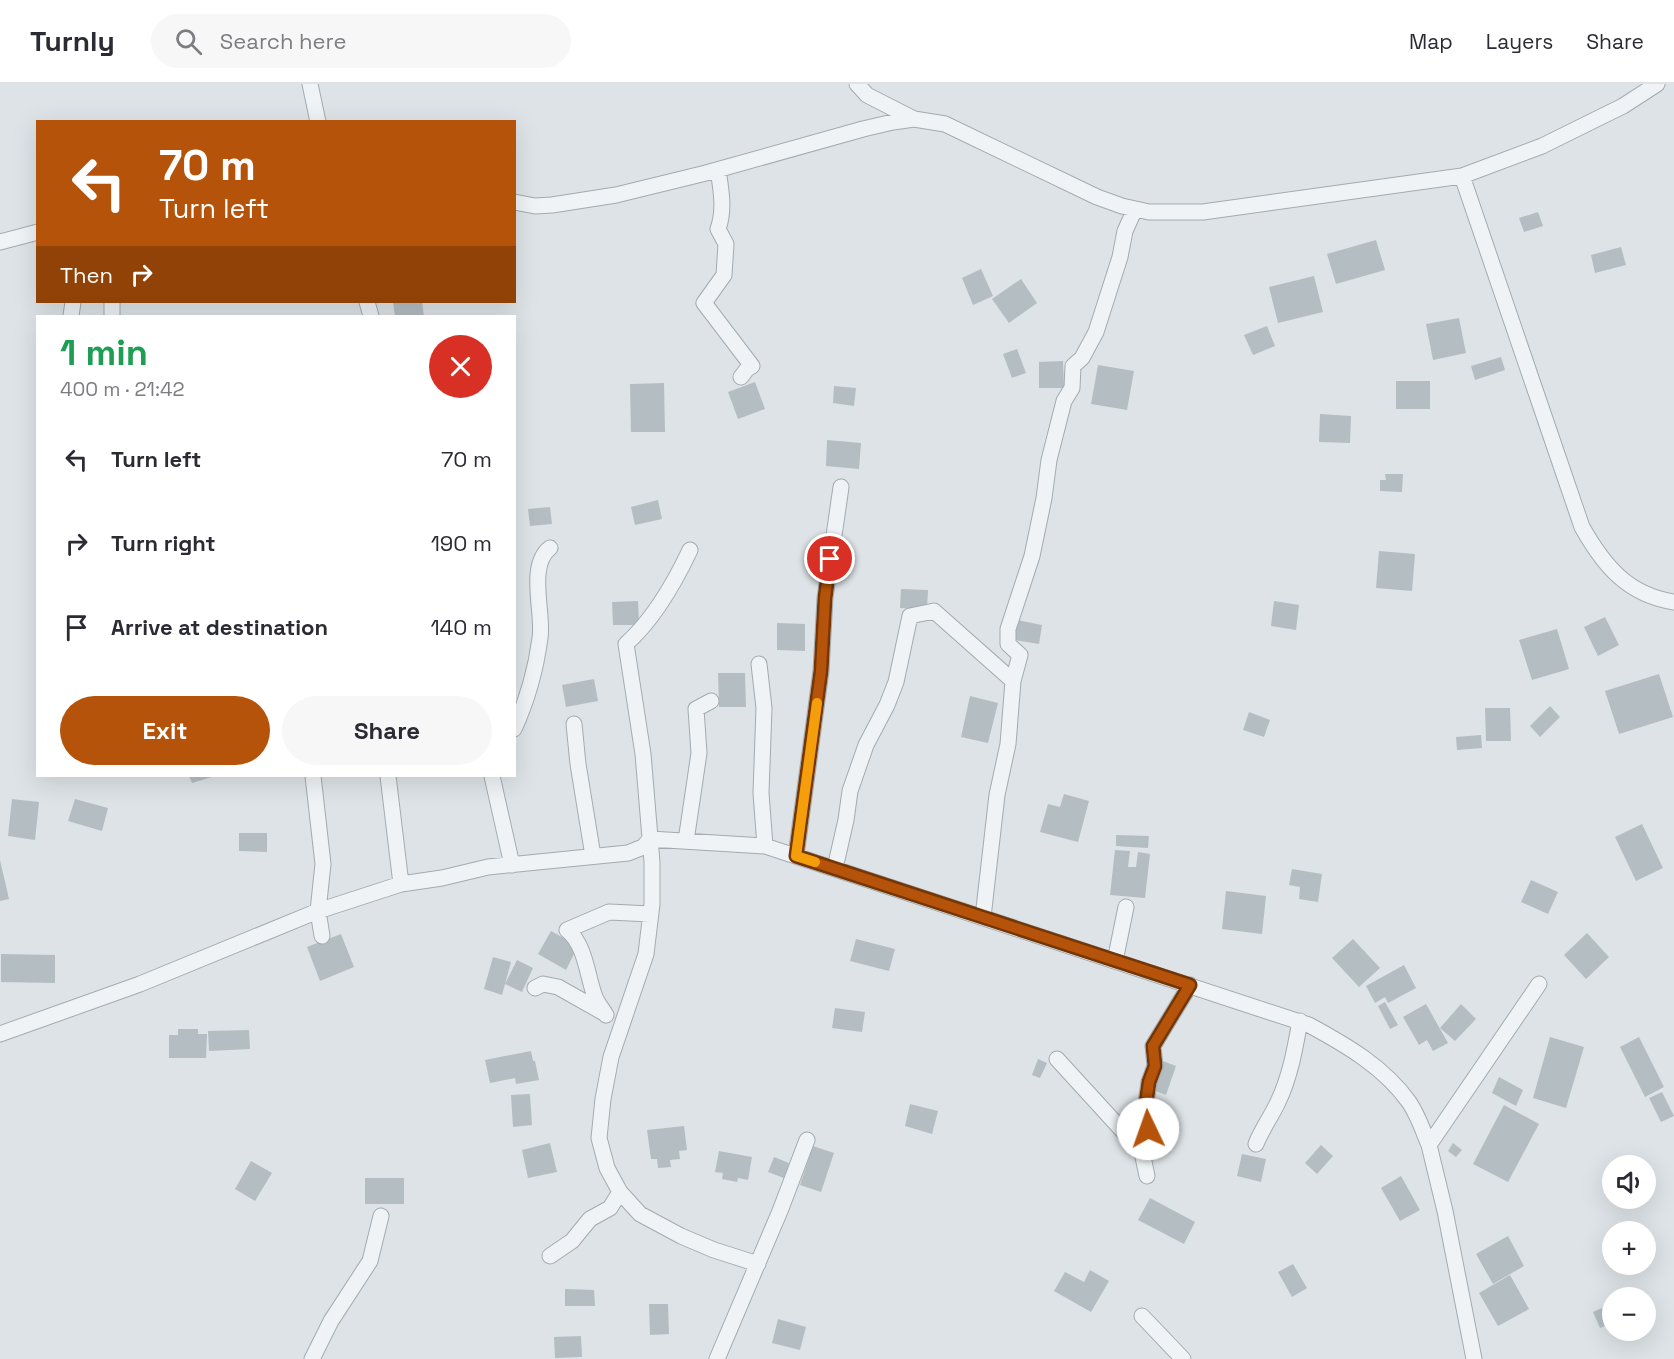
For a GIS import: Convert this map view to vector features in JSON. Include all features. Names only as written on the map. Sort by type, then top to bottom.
[{"type":"street","points":[[310,84],[318,120]]},
{"type":"street","points":[[857,84],[867,95],[914,119]]},
{"type":"street","points":[[516,202],[535,206],[616,195],[718,170],[863,129],[914,119],[945,123],[1097,196],[1136,209],[1149,212],[1203,212],[1462,176],[1542,146],[1623,106],[1657,84]]},
{"type":"street","points":[[718,170],[722,200],[718,229],[726,244],[724,275],[704,303],[752,366],[741,377]]},
{"type":"street","points":[[1462,176],[1582,527],[1597,554],[1612,572],[1637,591],[1660,600],[1674,602]]},
{"type":"street","points":[[983,917],[997,795],[1008,744],[1012,681],[1020,655],[1008,644],[1008,629],[1032,556],[1049,460],[1064,401],[1072,388],[1073,366],[1082,358],[1096,332],[1120,257],[1125,231],[1136,209]]},
{"type":"street","points":[[0,242],[36,233]]},
{"type":"street","points":[[796,856],[821,671],[825,598],[841,487]]},
{"type":"street","points":[[516,725],[522,712],[541,637],[538,599],[539,567],[543,553],[550,548]]},
{"type":"street","points":[[690,550],[675,581],[639,632],[626,644],[643,754],[652,862],[651,914],[646,954],[611,1057],[599,1138],[607,1168],[620,1192],[640,1214],[672,1232],[714,1250],[758,1264]]},
{"type":"street","points":[[835,868],[850,791],[866,745],[896,682],[910,616],[934,610],[1012,681]]},
{"type":"street","points":[[759,664],[764,708],[761,794],[765,846]]},
{"type":"street","points":[[686,841],[699,753],[696,709],[711,701]]},
{"type":"street","points":[[574,724],[593,856]]},
{"type":"street","points":[[313,777],[323,864],[318,911],[322,936]]},
{"type":"street","points":[[388,777],[401,884]]},
{"type":"street","points":[[492,777],[512,865]]},
{"type":"street","points":[[650,839],[765,846],[1309,1024],[1349,1047],[1385,1074],[1410,1104],[1429,1145],[1445,1212],[1474,1359]]},
{"type":"street","points":[[0,1035],[140,984],[318,911],[401,884],[488,867],[628,853],[643,847],[650,839]]},
{"type":"street","points":[[1115,961],[1126,907]]},
{"type":"street","points":[[606,1015],[594,997],[581,949],[574,936],[567,930],[609,912],[651,914]]},
{"type":"street","points":[[535,988],[543,984],[558,987],[606,1015],[625,1014]]},
{"type":"street","points":[[1429,1145],[1539,984]]},
{"type":"street","points":[[1142,1152],[1150,1143],[1146,1103],[1149,1082],[1155,1066],[1153,1046],[1190,985]]},
{"type":"street","points":[[1256,1144],[1287,1080],[1299,1022]]},
{"type":"street","points":[[1057,1059],[1142,1152],[1147,1176]]},
{"type":"street","points":[[717,1359],[758,1264],[807,1140]]},
{"type":"street","points":[[550,1256],[572,1241],[590,1219],[610,1208],[620,1192]]},
{"type":"street","points":[[312,1359],[330,1321],[370,1261],[381,1216]]},
{"type":"street","points":[[1142,1316],[1183,1359]]},
{"type":"building","points":[[1538,212],[1543,226],[1524,232],[1519,218]]},
{"type":"building","points":[[1376,240],[1385,270],[1336,284],[1327,254]]},
{"type":"building","points":[[1621,247],[1626,265],[1595,273],[1591,255]]},
{"type":"building","points":[[981,269],[993,296],[973,305],[962,278]]},
{"type":"building","points":[[1314,276],[1323,312],[1278,323],[1269,287]]},
{"type":"building","points":[[1021,279],[1037,303],[1009,323],[992,299]]},
{"type":"building","points":[[393,303],[422,303],[424,315],[395,315]]},
{"type":"building","points":[[1459,318],[1466,353],[1433,360],[1426,324]]},
{"type":"building","points":[[1267,326],[1275,346],[1253,355],[1244,335]]},
{"type":"building","points":[[1017,349],[1026,373],[1012,378],[1003,354]]},
{"type":"building","points":[[1501,357],[1505,370],[1475,380],[1471,366]]},
{"type":"building","points":[[1063,361],[1064,388],[1039,388],[1039,362]]},
{"type":"building","points":[[1098,365],[1134,371],[1127,410],[1091,404]]},
{"type":"building","points":[[1396,381],[1430,381],[1430,409],[1396,409]]},
{"type":"building","points":[[755,382],[765,409],[738,419],[728,392]]},
{"type":"building","points":[[664,383],[665,432],[631,432],[630,384]]},
{"type":"building","points":[[834,386],[856,388],[854,406],[833,403]]},
{"type":"building","points":[[1320,414],[1351,416],[1350,443],[1319,442]]},
{"type":"building","points":[[827,440],[861,443],[859,469],[826,466]]},
{"type":"building","points":[[1385,474],[1403,474],[1402,492],[1380,491],[1380,480],[1386,480]]},
{"type":"building","points":[[658,500],[662,519],[635,525],[631,507]]},
{"type":"building","points":[[550,507],[552,524],[530,526],[528,509]]},
{"type":"building","points":[[1379,551],[1415,554],[1412,591],[1376,588]]},
{"type":"building","points":[[901,589],[928,590],[927,609],[900,608]]},
{"type":"building","points":[[638,601],[639,625],[613,625],[612,602]]},
{"type":"building","points":[[1274,601],[1299,605],[1296,630],[1271,626]]},
{"type":"building","points":[[1605,617],[1619,645],[1598,656],[1584,627]]},
{"type":"building","points":[[1017,620],[1042,625],[1039,644],[1014,640]]},
{"type":"building","points":[[777,623],[805,624],[805,651],[777,650]]},
{"type":"building","points":[[1557,629],[1569,669],[1532,680],[1519,640]]},
{"type":"building","points":[[718,673],[745,673],[746,707],[719,707]]},
{"type":"building","points":[[1659,674],[1673,717],[1619,734],[1605,691]]},
{"type":"building","points":[[594,679],[598,701],[566,707],[562,685]]},
{"type":"building","points":[[970,696],[998,703],[988,743],[961,737]]},
{"type":"building","points":[[1550,706],[1560,717],[1540,737],[1530,726]]},
{"type":"building","points":[[1485,708],[1510,708],[1511,741],[1486,741]]},
{"type":"building","points":[[1249,712],[1270,720],[1264,737],[1243,730]]},
{"type":"building","points":[[1481,735],[1482,748],[1457,750],[1456,737]]},
{"type":"building","points":[[189,777],[212,777],[192,783]]},
{"type":"building","points":[[1064,794],[1089,801],[1078,842],[1040,832],[1048,804],[1060,807]]},
{"type":"building","points":[[12,799],[39,802],[35,840],[8,836]]},
{"type":"building","points":[[75,799],[108,808],[102,831],[68,821]]},
{"type":"building","points":[[1642,824],[1663,868],[1636,881],[1615,837]]},
{"type":"building","points":[[239,833],[267,833],[267,852],[239,851]]},
{"type":"building","points":[[1116,835],[1149,836],[1148,848],[1116,846]]},
{"type":"building","points":[[1115,850],[1130,851],[1128,867],[1136,867],[1138,852],[1150,854],[1145,898],[1110,895]]},
{"type":"building","points":[[0,860],[9,899],[0,901]]},
{"type":"building","points":[[1292,869],[1322,874],[1318,902],[1299,899],[1300,887],[1289,885]]},
{"type":"building","points":[[1531,880],[1558,892],[1548,914],[1521,902]]},
{"type":"building","points":[[1226,891],[1266,896],[1262,934],[1222,929]]},
{"type":"building","points":[[551,931],[578,946],[566,970],[538,954]]},
{"type":"building","points":[[1587,933],[1609,957],[1586,979],[1564,955]]},
{"type":"building","points":[[341,934],[354,967],[320,981],[307,947]]},
{"type":"building","points":[[856,939],[895,949],[889,971],[850,961]]},
{"type":"building","points":[[1353,939],[1380,968],[1359,987],[1332,958]]},
{"type":"building","points":[[1,954],[55,955],[55,983],[1,982]]},
{"type":"building","points":[[493,957],[511,962],[502,995],[484,989]]},
{"type":"building","points":[[517,960],[533,968],[522,992],[505,984]]},
{"type":"building","points":[[1404,965],[1416,988],[1388,1003],[1385,997],[1375,1003],[1366,986]]},
{"type":"building","points":[[1385,1002],[1398,1025],[1390,1029],[1378,1006]]},
{"type":"building","points":[[1426,1004],[1448,1043],[1433,1051],[1427,1040],[1419,1045],[1403,1017]]},
{"type":"building","points":[[1461,1004],[1476,1019],[1455,1041],[1440,1028]]},
{"type":"building","points":[[835,1008],[865,1012],[862,1032],[832,1028]]},
{"type":"building","points":[[178,1029],[198,1029],[198,1034],[207,1034],[206,1058],[169,1058],[169,1035],[178,1035]]},
{"type":"building","points":[[249,1030],[250,1049],[209,1051],[208,1031]]},
{"type":"building","points":[[1550,1037],[1584,1047],[1566,1108],[1533,1098]]},
{"type":"building","points":[[1639,1037],[1664,1087],[1645,1097],[1620,1047]]},
{"type":"building","points":[[531,1051],[539,1080],[516,1084],[515,1078],[490,1083],[485,1060]]},
{"type":"building","points":[[1038,1059],[1047,1063],[1040,1078],[1032,1075]]},
{"type":"building","points":[[1163,1061],[1176,1066],[1166,1095],[1153,1090]]},
{"type":"building","points":[[1499,1077],[1523,1090],[1516,1106],[1492,1093]]},
{"type":"building","points":[[1662,1092],[1674,1116],[1661,1122],[1649,1098]]},
{"type":"building","points":[[530,1094],[532,1125],[513,1127],[511,1095]]},
{"type":"building","points":[[910,1104],[938,1111],[932,1134],[905,1126]]},
{"type":"building","points":[[1504,1105],[1539,1124],[1508,1182],[1473,1164]]},
{"type":"building","points":[[684,1126],[687,1150],[679,1151],[680,1159],[670,1160],[671,1167],[658,1168],[657,1159],[651,1159],[647,1130]]},
{"type":"building","points":[[550,1143],[557,1172],[528,1178],[522,1150]]},
{"type":"building","points":[[1453,1143],[1462,1150],[1456,1157],[1448,1151]]},
{"type":"building","points":[[1321,1145],[1333,1156],[1317,1174],[1305,1163]]},
{"type":"building","points":[[813,1146],[834,1153],[821,1192],[800,1185]]},
{"type":"building","points":[[719,1151],[752,1157],[748,1180],[738,1178],[737,1182],[722,1179],[723,1173],[715,1172]]},
{"type":"building","points":[[1242,1154],[1266,1159],[1261,1182],[1237,1176]]},
{"type":"building","points":[[774,1157],[789,1163],[784,1178],[768,1172]]},
{"type":"building","points":[[251,1161],[272,1173],[255,1201],[235,1189]]},
{"type":"building","points":[[1401,1176],[1420,1210],[1400,1221],[1381,1188]]},
{"type":"building","points":[[365,1178],[404,1178],[404,1204],[365,1204]]},
{"type":"building","points":[[1150,1198],[1195,1222],[1184,1244],[1138,1220]]},
{"type":"building","points":[[1508,1236],[1524,1266],[1493,1284],[1476,1254]]},
{"type":"building","points":[[1293,1264],[1307,1288],[1292,1297],[1278,1272]]},
{"type":"building","points":[[1090,1270],[1109,1281],[1091,1312],[1054,1291],[1065,1272],[1084,1282]]},
{"type":"building","points":[[1510,1275],[1529,1309],[1498,1326],[1479,1293]]},
{"type":"building","points":[[565,1289],[594,1290],[595,1306],[565,1306]]},
{"type":"building","points":[[649,1304],[668,1304],[669,1334],[650,1335]]},
{"type":"building","points":[[1602,1308],[1602,1327],[1600,1328],[1593,1312]]},
{"type":"building","points":[[778,1319],[806,1327],[800,1350],[772,1343]]},
{"type":"building","points":[[581,1336],[582,1357],[555,1358],[554,1337]]},
{"type":"slow traffic","points":[[815,862],[796,856],[817,703]]},
{"type":"route","points":[[830,559],[825,598],[821,671],[796,856],[1190,985],[1153,1046],[1155,1066],[1149,1082],[1146,1103],[1148,1129]]}]
